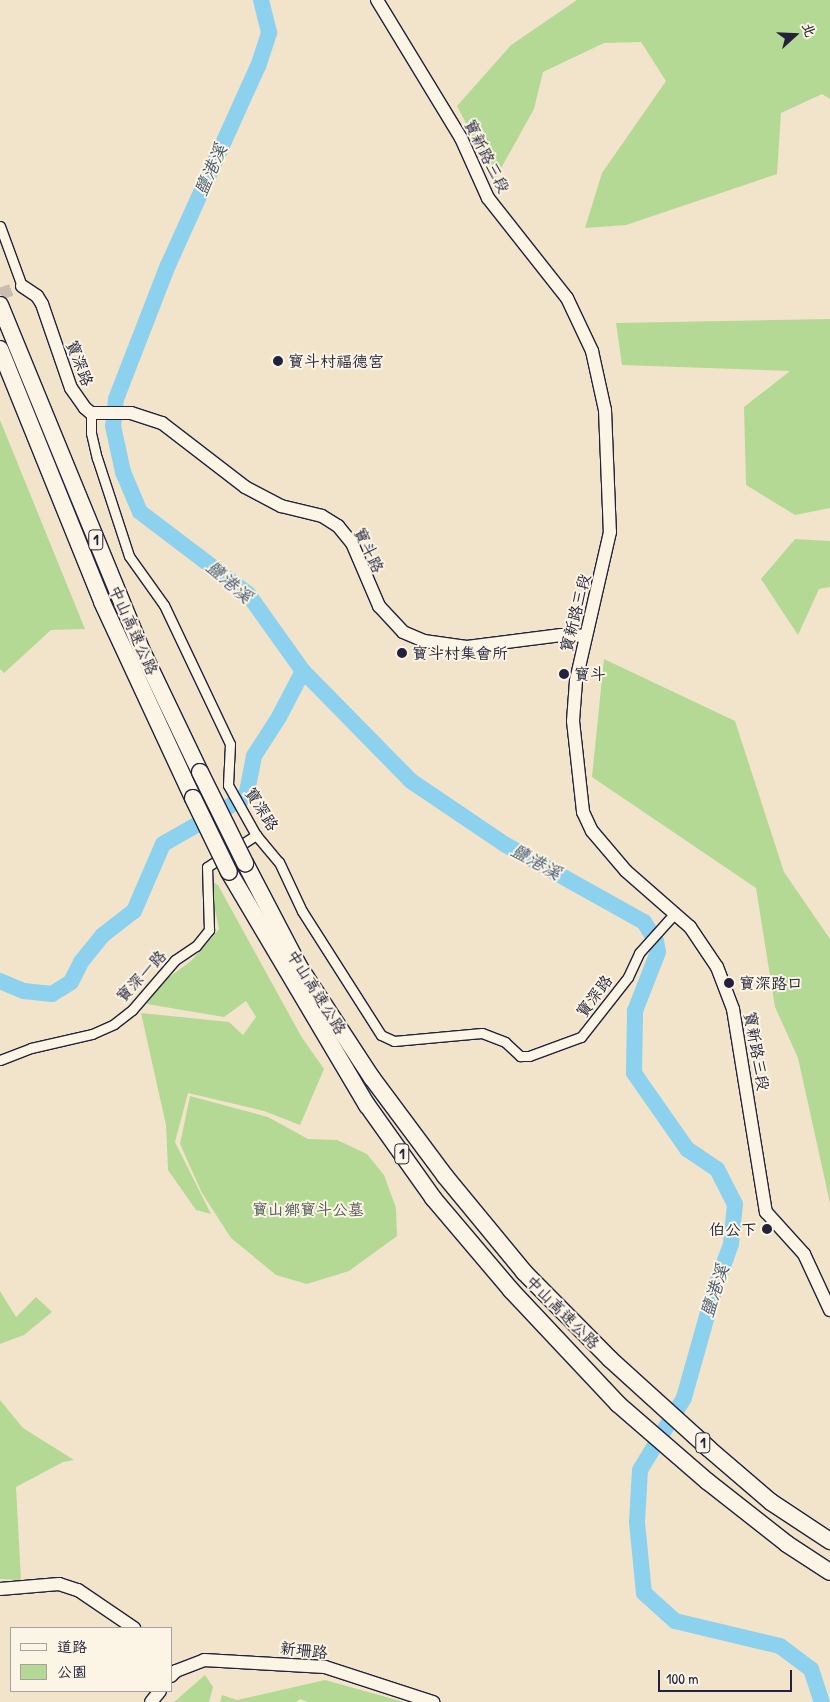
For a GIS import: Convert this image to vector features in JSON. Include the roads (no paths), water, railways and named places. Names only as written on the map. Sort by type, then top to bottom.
[{"type":"highway","name":"中山高速公路","points":[[0,304],[142,652],[244,863],[300,968],[372,1078],[445,1176],[524,1272],[637,1383],[771,1502],[830,1541]]},
{"type":"highway","name":"中山高速公路","points":[[0,349],[102,602],[193,798],[229,872],[367,1105],[433,1198],[511,1290],[618,1404],[707,1481],[787,1544],[830,1572]]},
{"type":"street","name":"寶新路三段","points":[[377,0],[462,138],[488,198],[567,298],[592,351],[605,410],[610,532],[584,636],[573,721],[583,812],[592,831],[626,872],[675,913],[709,950],[729,994],[766,1212],[804,1254],[830,1310]]},
{"type":"street","name":"寶深路","points":[[0,226],[22,286],[37,296],[42,304],[70,388],[91,413],[91,433],[97,458],[129,556],[164,605],[230,744],[228,785],[244,810],[256,835],[279,862],[302,911],[359,1004],[386,1039],[482,1033],[505,1042],[520,1056],[547,1051],[581,1037],[588,1031],[628,977],[639,953],[675,913]]},
{"type":"street","name":"寶斗路","points":[[91,413],[131,413],[162,423],[245,487],[281,506],[322,516],[338,526],[352,543],[379,606],[390,621],[412,637],[436,644],[467,647],[561,635],[584,636]]},
{"type":"street","name":"寶深一路","points":[[0,1060],[31,1048],[92,1034],[114,1024],[132,1010],[175,960],[196,946],[209,930],[207,867],[256,835]]},
{"type":"street","points":[[0,1589],[59,1584],[78,1590],[133,1627]]},
{"type":"street","name":"新珊路","points":[[173,1671],[204,1660],[325,1667],[434,1702]]},
{"type":"street","points":[[151,1702],[159,1692]]},
{"type":"waterway","name":"鹽港溪","points":[[261,0],[269,33],[258,66],[168,265],[116,399],[113,426],[123,472],[140,512],[248,594],[303,671],[411,781],[506,845],[644,922],[656,941],[658,952],[635,1011],[634,1073],[687,1149],[717,1169],[735,1204],[731,1244],[714,1291],[684,1398],[640,1470],[637,1522],[644,1593],[675,1621],[780,1646],[811,1669],[822,1702]]},
{"type":"waterway","points":[[0,981],[24,991],[52,994],[71,982],[81,962],[103,935],[134,911],[163,844],[242,799],[247,792],[254,756],[279,717],[303,671]]},
{"type":"tunnel","points":[[0,294],[22,286]]},
{"type":"place","name":"寶斗村福德宮","points":[[278,361]]},
{"type":"place","name":"寶斗村集會所","points":[[402,653]]},
{"type":"place","name":"寶斗","points":[[564,674]]},
{"type":"place","name":"寶深路口","points":[[729,983]]},
{"type":"place","name":"伯公下","points":[[767,1229]]},
{"type":"park label","name":"寶山鄉寶斗公墓","points":[[308,1209]]}]
